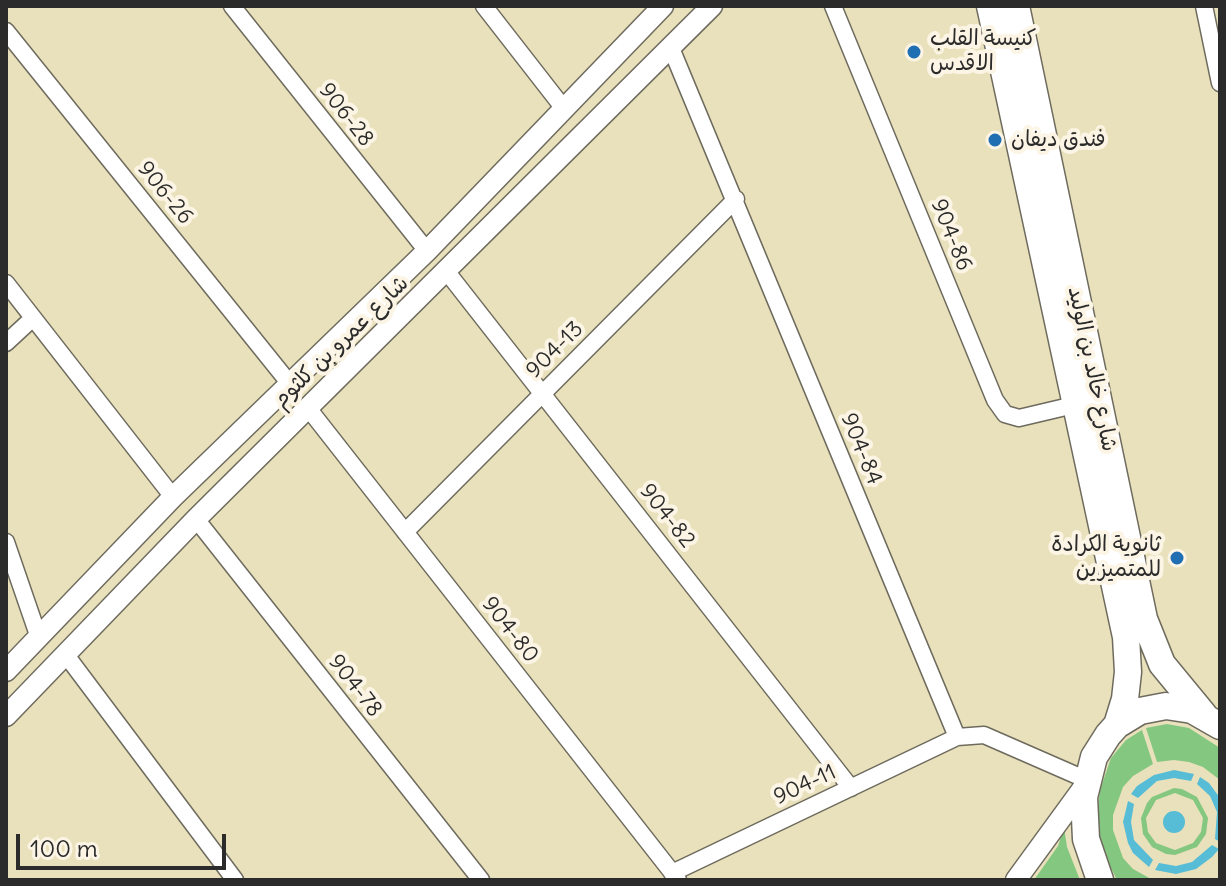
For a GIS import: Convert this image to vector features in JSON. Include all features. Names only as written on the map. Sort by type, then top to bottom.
[{"type":"main road","name":"شارع خالد بن الوليد","points":[[990,6],[1126,637],[1128,672],[1125,699],[1117,725]]},
{"type":"main road","name":"شارع خالد بن الوليد","points":[[1016,6],[1144,619],[1162,664],[1215,722]]},
{"type":"main road","points":[[1100,880],[1089,853],[1084,826],[1086,782],[1100,746],[1117,725],[1152,707],[1179,706],[1215,722]]},
{"type":"street","name":"906-28","points":[[232,6],[427,251]]},
{"type":"street","points":[[484,6],[565,110]]},
{"type":"street","name":"شارع عمرو بن كلثوم","points":[[6,716],[196,519],[712,6]]},
{"type":"street","name":"904-86","points":[[833,6],[995,400],[1005,414],[1019,418],[1074,405]]},
{"type":"street","points":[[1204,6],[1220,83]]},
{"type":"street","name":"شارع عمرو بن كلثوم","points":[[6,671],[173,497],[427,251],[595,80],[659,8]]},
{"type":"street","name":"906-26","points":[[6,31],[290,384]]},
{"type":"street","name":"904-84","points":[[671,48],[957,737]]},
{"type":"street","points":[[595,80],[619,100]]},
{"type":"street","name":"904-13","points":[[405,532],[736,199]]},
{"type":"street","name":"904-82","points":[[447,272],[851,788]]},
{"type":"street","points":[[6,283],[173,497]]},
{"type":"street","points":[[6,343],[33,318]]},
{"type":"street","name":"904-80","points":[[308,408],[675,876]]},
{"type":"street","name":"904-78","points":[[196,519],[481,880]]},
{"type":"street","points":[[6,542],[39,638]]},
{"type":"street","points":[[66,655],[235,880]]},
{"type":"street","points":[[957,737],[984,735],[1086,782],[1016,880]]},
{"type":"street","name":"904-11","points":[[675,876],[957,737]]},
{"type":"green space","points":[[1167,724],[1189,728],[1220,748],[1220,780],[1203,767],[1189,762],[1157,762],[1146,728]]},
{"type":"green space","points":[[1142,730],[1153,764],[1133,776],[1123,787],[1113,815],[1113,830],[1123,858],[1133,869],[1153,880],[1117,880],[1100,837],[1097,813],[1100,790],[1111,758],[1126,740]]},
{"type":"green space","points":[[1174,788],[1197,797],[1208,818],[1206,834],[1197,847],[1175,855],[1152,847],[1143,834],[1141,818],[1152,797]],"holes":[[[1175,793],[1193,800],[1203,818],[1201,832],[1193,843],[1175,850],[1156,843],[1148,832],[1146,818],[1156,800]]]},
{"type":"green space","points":[[1064,827],[1067,847],[1080,880],[1034,880],[1058,846]]},
{"type":"water","points":[[1174,770],[1194,774],[1191,781],[1174,778],[1157,781],[1138,798],[1131,794],[1154,775]]},
{"type":"water","points":[[1200,777],[1220,798],[1220,842],[1215,839],[1217,812],[1210,796],[1197,784]]},
{"type":"water","points":[[1128,801],[1134,804],[1131,822],[1134,840],[1153,860],[1149,867],[1133,853],[1128,843],[1123,822]]},
{"type":"water","points":[[1174,811],[1182,814],[1185,822],[1182,830],[1174,833],[1166,830],[1163,822],[1166,814]]},
{"type":"water","points":[[1212,845],[1219,849],[1196,869],[1176,874],[1155,870],[1159,863],[1176,866],[1192,862]]},
{"type":"place","name":"كنيسة القلب الاقدس","points":[[914,52]]},
{"type":"place","name":"فندق ديفان","points":[[995,140]]},
{"type":"place","name":"ثانوية الكرادة للمتميزين","points":[[1177,558]]}]
